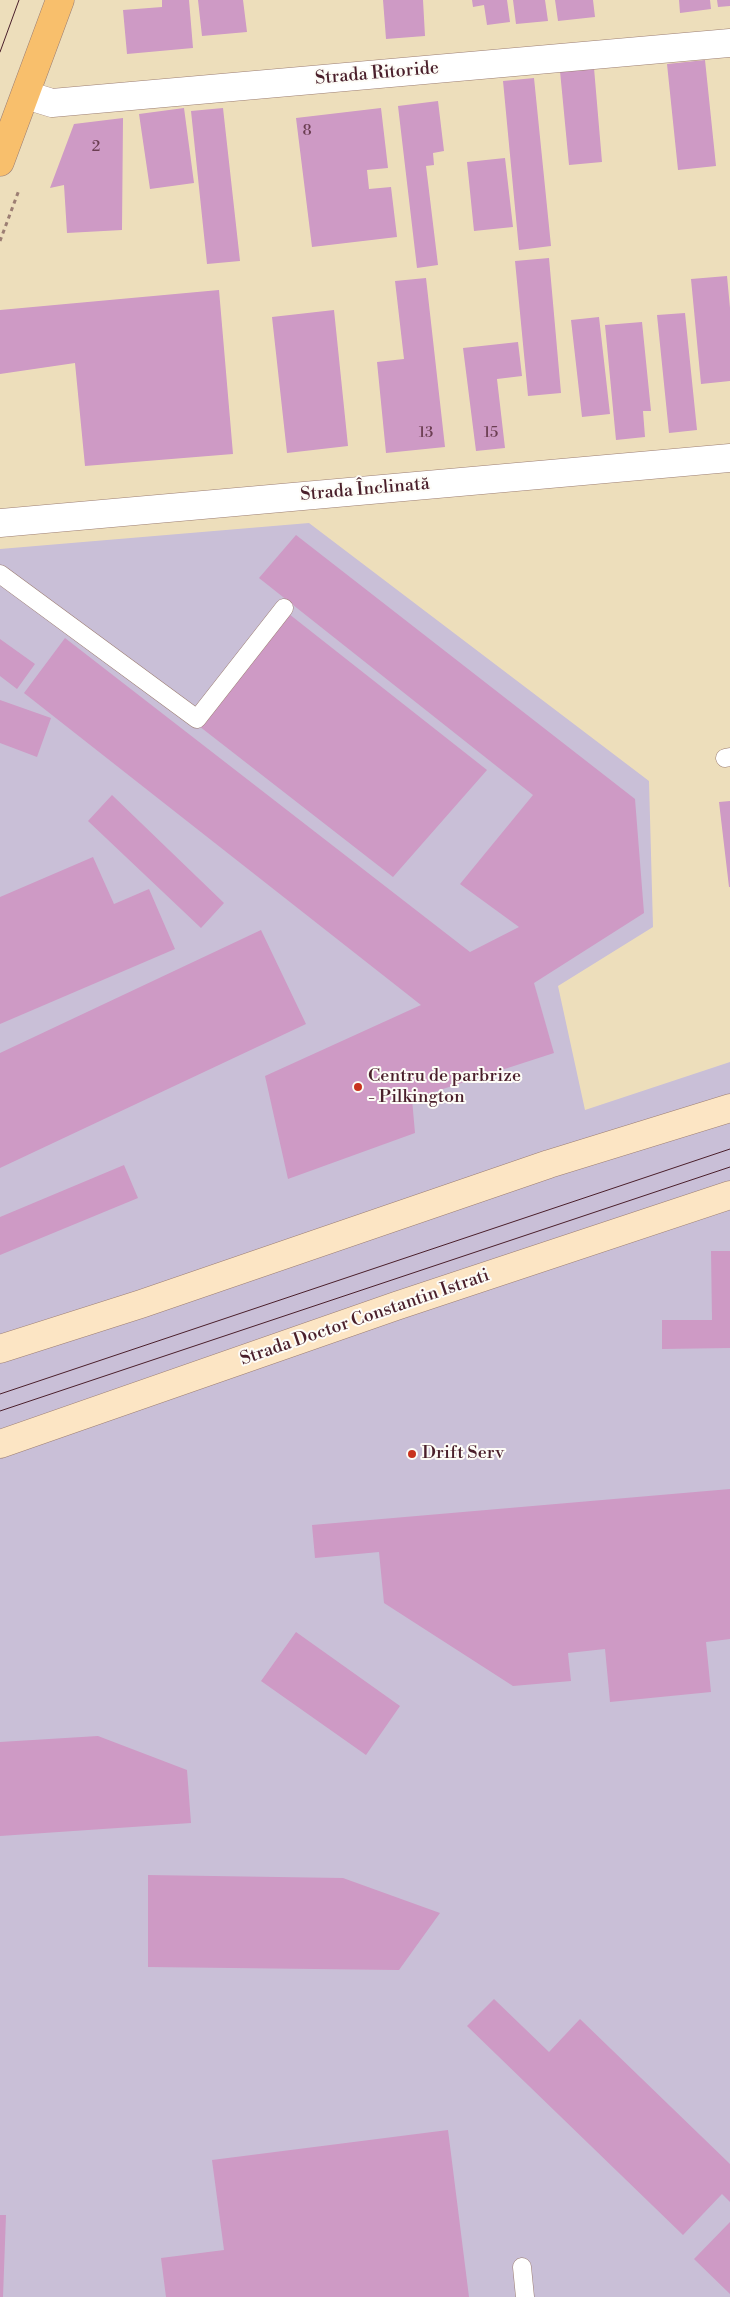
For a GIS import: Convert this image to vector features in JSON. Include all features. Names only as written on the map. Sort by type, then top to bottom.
[{"type":"main road","points":[[0,162],[60,0]]},
{"type":"main road","points":[[0,1349],[141,1304],[550,1164],[730,1108]]},
{"type":"main road","name":"Strada Doctor Constantin Istrati","points":[[0,1444],[396,1306],[730,1194]]},
{"type":"street","name":"Strada Ritoride","points":[[26,95],[52,103],[730,43]]},
{"type":"street","name":"Strada Înclinată","points":[[0,522],[730,458]]},
{"type":"lane","points":[[0,574],[197,719],[284,608]]},
{"type":"lane","points":[[522,2268],[525,2297]]},
{"type":"shaded area","points":[[309,523],[649,781],[653,927],[558,986],[585,1110],[730,1062],[730,2297],[0,2297],[0,549]]},
{"type":"building","points":[[162,0],[189,0],[193,48],[127,54],[123,10],[162,7]]},
{"type":"building","points":[[198,0],[243,0],[247,32],[202,36]]},
{"type":"building","points":[[383,0],[423,0],[425,36],[386,39]]},
{"type":"building","points":[[472,0],[507,0],[510,22],[487,25],[484,5],[473,7]]},
{"type":"building","points":[[513,0],[545,0],[548,21],[516,24]]},
{"type":"building","points":[[555,0],[593,0],[595,17],[558,21]]},
{"type":"building","points":[[679,0],[710,0],[711,9],[680,13]]},
{"type":"building","points":[[717,0],[730,0],[730,6],[718,7]]},
{"type":"building","points":[[705,60],[716,166],[678,170],[667,64]]},
{"type":"building","points":[[594,68],[602,162],[569,165],[560,71]]},
{"type":"building","points":[[534,78],[551,246],[519,250],[503,81]]},
{"type":"building","points":[[438,101],[444,151],[433,153],[434,165],[426,166],[438,265],[417,268],[398,106]]},
{"type":"building","points":[[184,108],[194,183],[150,189],[139,114]]},
{"type":"building","points":[[223,108],[240,261],[207,264],[191,111]]},
{"type":"building","points":[[381,108],[388,168],[367,170],[369,189],[391,187],[397,237],[312,247],[296,118]]},
{"type":"building","points":[[123,118],[122,230],[67,233],[64,185],[50,188],[74,124]]},
{"type":"building","points":[[505,158],[513,227],[474,231],[467,162]]},
{"type":"building","points":[[549,258],[561,393],[528,396],[515,261]]},
{"type":"building","points":[[727,276],[730,308],[730,381],[701,384],[691,279]]},
{"type":"building","points":[[426,278],[445,447],[386,453],[377,362],[404,359],[395,281]]},
{"type":"building","points":[[219,290],[233,454],[85,466],[75,363],[0,374],[0,310]]},
{"type":"building","points":[[334,310],[348,446],[287,453],[272,317]]},
{"type":"building","points":[[685,313],[697,430],[669,433],[657,315]]},
{"type":"building","points":[[599,317],[610,414],[582,417],[571,320]]},
{"type":"building","points":[[642,322],[651,411],[643,411],[645,437],[616,440],[605,325]]},
{"type":"building","points":[[518,342],[522,376],[497,379],[505,448],[476,451],[463,348]]},
{"type":"building","points":[[296,535],[635,799],[644,913],[534,983],[554,1053],[412,1099],[415,1133],[288,1179],[265,1076],[421,1005],[24,693],[65,638],[470,952],[519,927],[460,884],[533,795],[259,578]]},
{"type":"building","points":[[289,614],[487,770],[393,877],[199,726]]},
{"type":"building","points":[[0,639],[35,664],[17,689],[0,676]]},
{"type":"building","points":[[0,700],[51,718],[37,757],[0,743]]},
{"type":"building","points":[[112,795],[224,903],[201,928],[88,821]]},
{"type":"building","points":[[730,801],[730,887],[729,887],[719,802]]},
{"type":"building","points":[[93,857],[114,904],[149,889],[175,949],[0,1024],[0,897]]},
{"type":"building","points":[[261,930],[306,1024],[0,1168],[0,1053]]},
{"type":"building","points":[[124,1165],[138,1198],[0,1255],[0,1217]]},
{"type":"building","points":[[711,1251],[730,1251],[730,1348],[662,1349],[662,1320],[712,1320]]},
{"type":"building","points":[[730,1489],[730,1639],[706,1642],[711,1692],[610,1702],[605,1649],[568,1653],[571,1681],[513,1686],[384,1603],[379,1552],[315,1558],[312,1525]]},
{"type":"building","points":[[296,1632],[400,1706],[366,1755],[261,1681]]},
{"type":"building","points":[[98,1736],[187,1770],[191,1823],[0,1836],[0,1742]]},
{"type":"building","points":[[148,1875],[343,1878],[440,1913],[399,1970],[148,1967]]},
{"type":"building","points":[[494,1999],[549,2052],[580,2019],[730,2164],[730,2202],[722,2194],[683,2235],[467,2026]]},
{"type":"building","points":[[448,2130],[469,2297],[166,2297],[161,2258],[224,2250],[212,2160]]},
{"type":"building","points":[[0,2215],[6,2215],[3,2297],[0,2297]]},
{"type":"building","points":[[730,2222],[730,2294],[694,2259]]},
{"type":"tram line","points":[[0,52],[19,0]]},
{"type":"tram line","points":[[0,1394],[730,1149]]},
{"type":"tram line","points":[[0,1411],[730,1167]]},
{"type":"place","name":"Centru de parbrize - Pilkington","points":[[358,1087]]},
{"type":"place","name":"Drift Serv","points":[[412,1454]]}]
